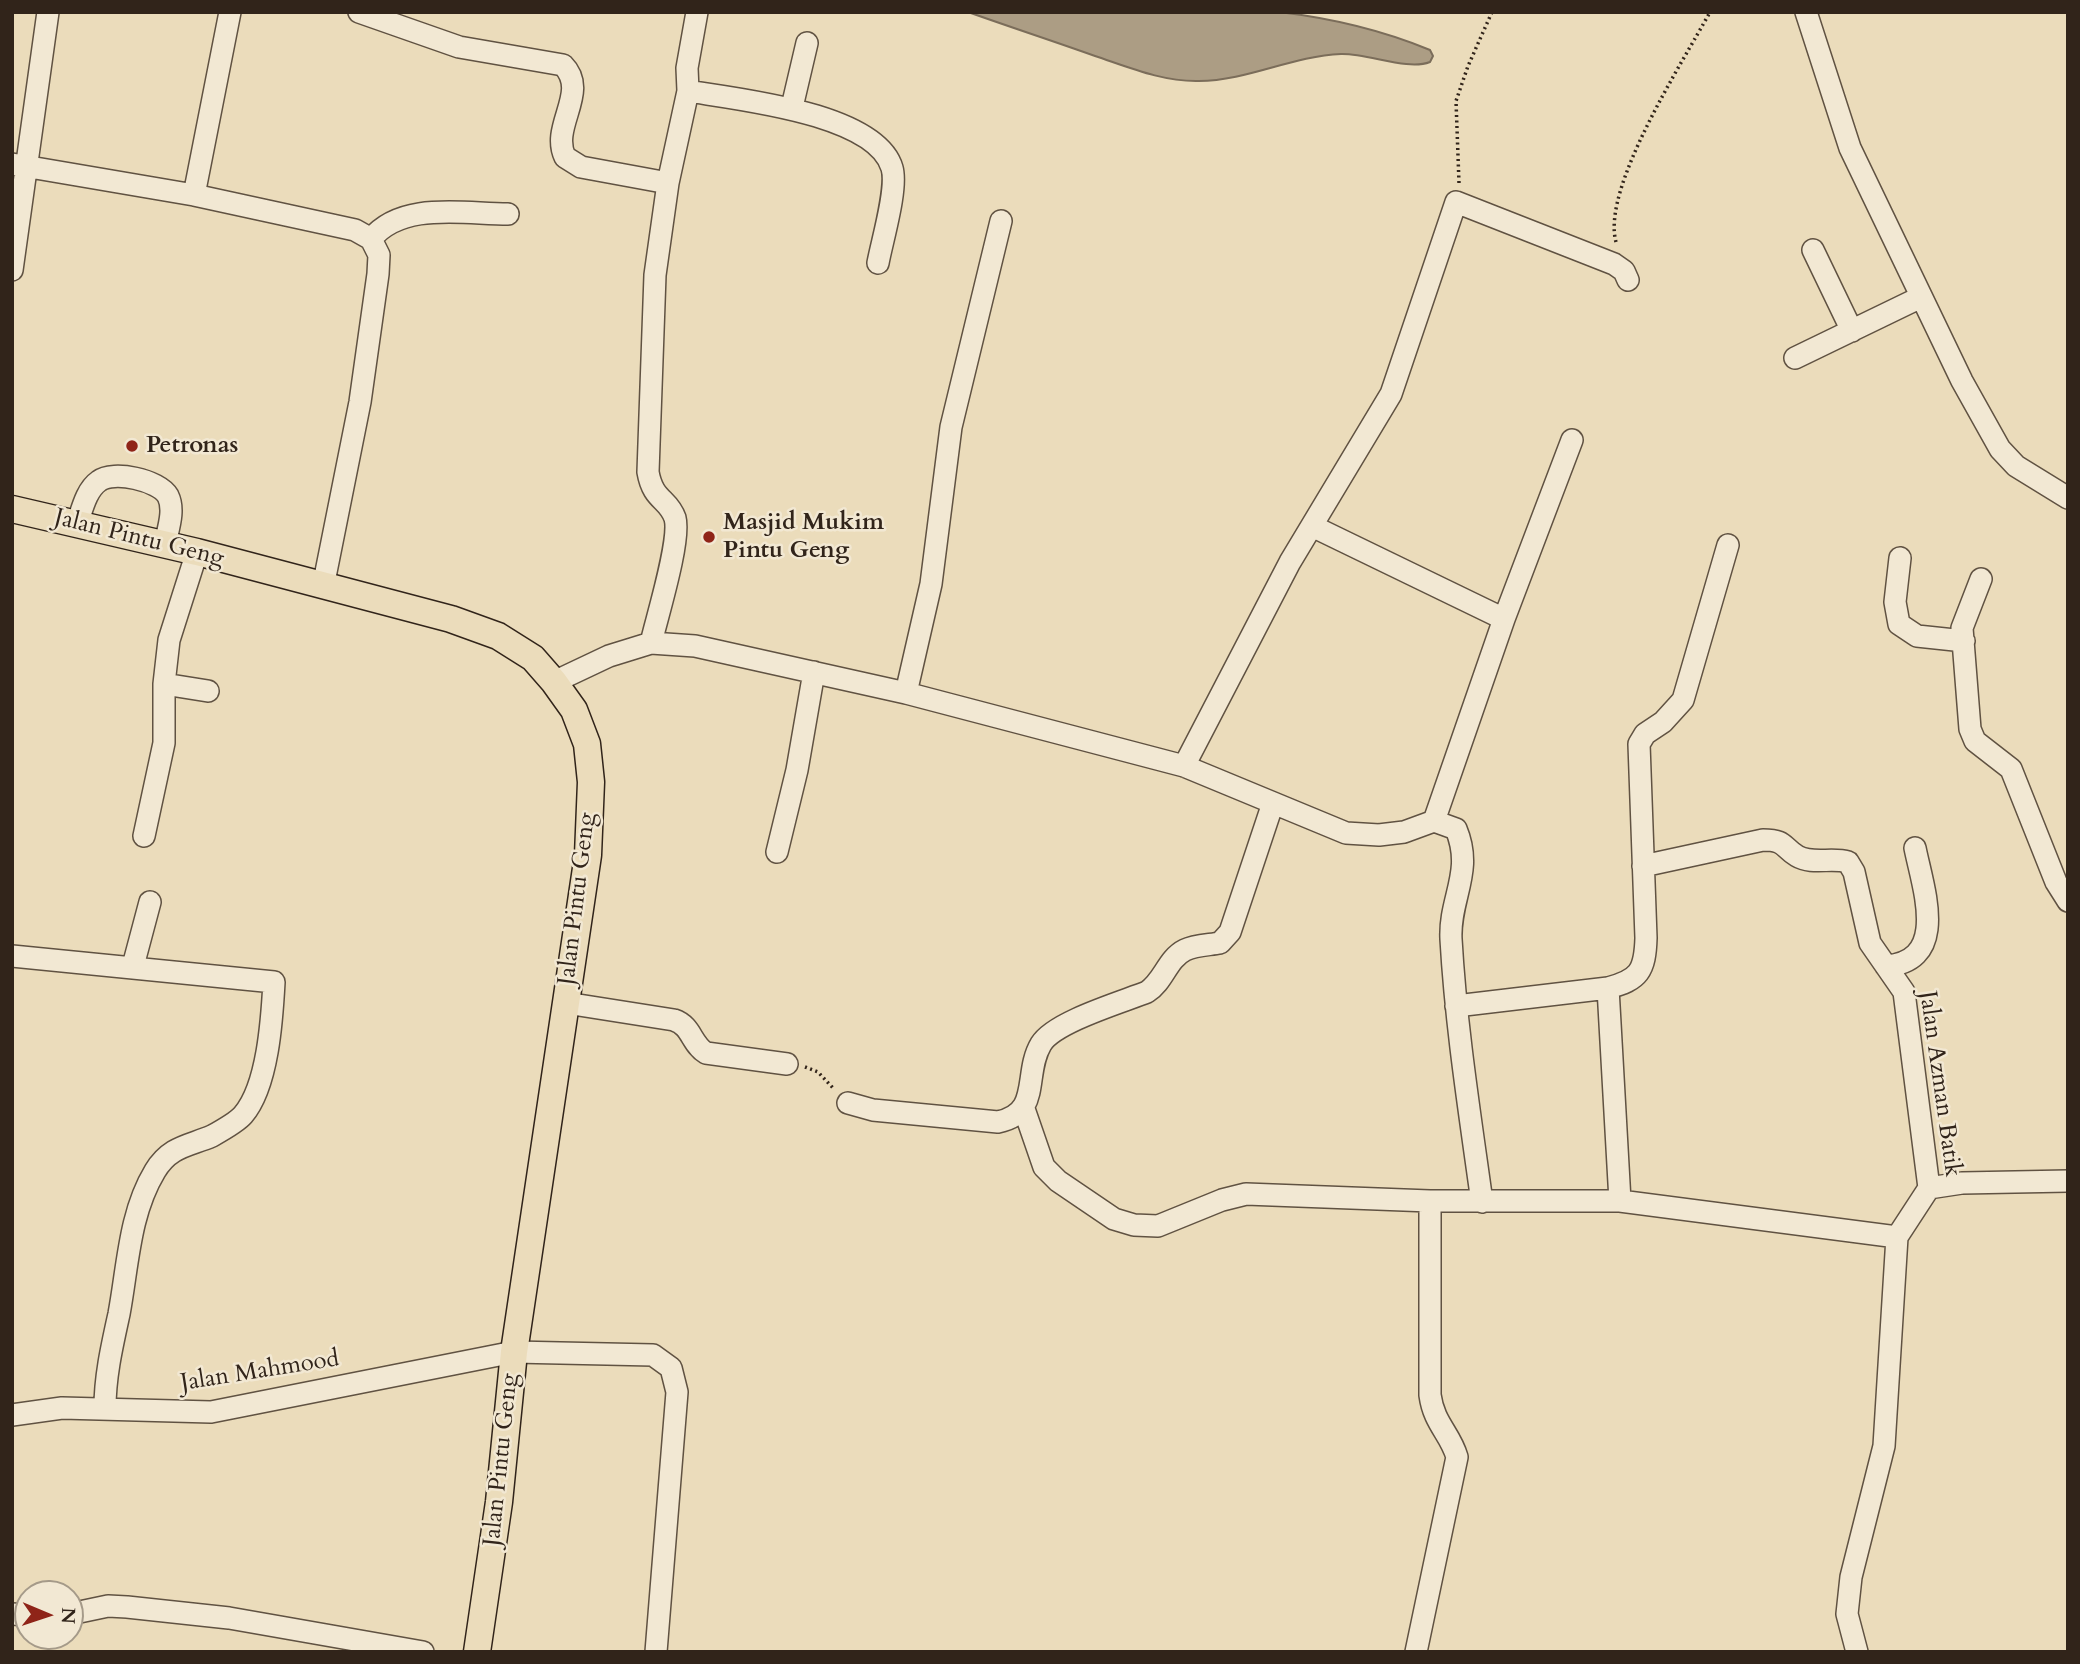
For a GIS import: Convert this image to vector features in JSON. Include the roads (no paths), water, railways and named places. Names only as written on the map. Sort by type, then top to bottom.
[{"type":"main road","name":"Jalan Pintu Geng","points":[[12,509],[165,544],[452,619],[498,636],[533,658],[574,710],[587,744],[591,782],[588,855],[514,1352],[499,1502],[477,1652]]},
{"type":"street","points":[[12,270],[21,165],[48,12]]},
{"type":"street","points":[[194,195],[230,12]]},
{"type":"street","points":[[359,12],[459,47],[563,65],[571,73],[575,84],[560,138],[565,157],[581,167],[668,183]]},
{"type":"street","points":[[652,643],[676,535],[671,510],[654,493],[648,472],[655,275],[668,183],[688,91],[687,68],[697,12]]},
{"type":"street","points":[[1806,12],[1850,148],[1962,382],[2000,449],[2016,466],[2068,498]]},
{"type":"street","points":[[792,107],[807,43]]},
{"type":"street","points":[[688,91],[792,107],[871,141],[892,168],[893,183],[878,263]]},
{"type":"street","points":[[21,165],[194,195],[355,230],[371,239],[379,255],[371,337],[323,587]]},
{"type":"street","points":[[1184,766],[1312,526],[1391,394],[1456,202],[1614,264],[1626,276]]},
{"type":"street","points":[[371,239],[383,225],[400,216],[508,214]]},
{"type":"street","points":[[906,693],[931,584],[951,427],[1001,221]]},
{"type":"street","points":[[1813,250],[1852,331]]},
{"type":"street","points":[[1795,359],[1921,297]]},
{"type":"street","points":[[1434,821],[1504,619],[1572,440]]},
{"type":"street","points":[[77,524],[91,488],[106,477],[117,476],[157,486],[164,491],[171,508],[165,544]]},
{"type":"street","points":[[1312,526],[1504,619]]},
{"type":"street","points":[[1456,1006],[1608,988],[1632,981],[1644,962],[1639,744],[1645,734],[1663,722],[1683,700],[1728,545]]},
{"type":"street","points":[[144,836],[164,743],[164,684],[169,640],[197,552]]},
{"type":"street","points":[[1900,558],[1895,602],[1899,624],[1917,636],[1964,641]]},
{"type":"street","points":[[1981,579],[1962,628],[1970,729],[1975,741],[2011,769],[2056,882],[2068,901]]},
{"type":"street","points":[[554,682],[609,656],[652,643],[695,646],[906,693],[1184,766],[1346,833],[1379,835],[1404,832],[1434,821],[1456,829],[1463,846],[1464,870],[1451,935],[1456,1006],[1482,1202]]},
{"type":"street","points":[[777,852],[797,770],[814,672]]},
{"type":"street","points":[[164,684],[208,691]]},
{"type":"street","points":[[848,1103],[873,1110],[998,1122],[1014,1118],[1024,1108],[1041,1044],[1055,1030],[1147,992],[1159,984],[1174,957],[1187,948],[1220,943],[1230,932],[1273,803]]},
{"type":"street","name":"Jalan Azman Batik","points":[[1643,866],[1763,840],[1777,840],[1789,846],[1796,856],[1809,860],[1848,862],[1854,872],[1870,943],[1904,992],[1929,1188],[1897,1237],[1884,1446],[1851,1577],[1847,1614],[1857,1652]]},
{"type":"street","points":[[1886,966],[1901,965],[1924,944],[1928,911],[1915,848]]},
{"type":"street","points":[[133,966],[150,902]]},
{"type":"street","points":[[12,956],[274,982],[270,1037],[261,1077],[243,1115],[212,1136],[180,1146],[156,1169],[143,1198],[131,1237],[111,1346],[105,1409]]},
{"type":"street","points":[[1608,988],[1620,1202]]},
{"type":"street","points":[[566,1003],[674,1020],[688,1028],[698,1046],[706,1053],[787,1064]]},
{"type":"street","points":[[1024,1108],[1044,1167],[1058,1181],[1114,1219],[1134,1225],[1158,1226],[1222,1200],[1247,1194],[1430,1201],[1620,1202],[1897,1237]]},
{"type":"street","points":[[1929,1188],[1962,1183],[2068,1181]]},
{"type":"street","points":[[1416,1652],[1457,1457],[1454,1446],[1436,1422],[1430,1395],[1430,1201]]},
{"type":"street","name":"Jalan Mahmood","points":[[12,1415],[62,1408],[211,1412],[514,1352],[653,1355],[671,1368],[677,1392],[656,1652]]},
{"type":"street","points":[[84,1611],[108,1606],[127,1606],[229,1618],[423,1652]]},
{"type":"place","name":"Petronas","points":[[132,446]]},
{"type":"place","name":"Masjid Mukim Pintu Geng","points":[[709,537]]}]
